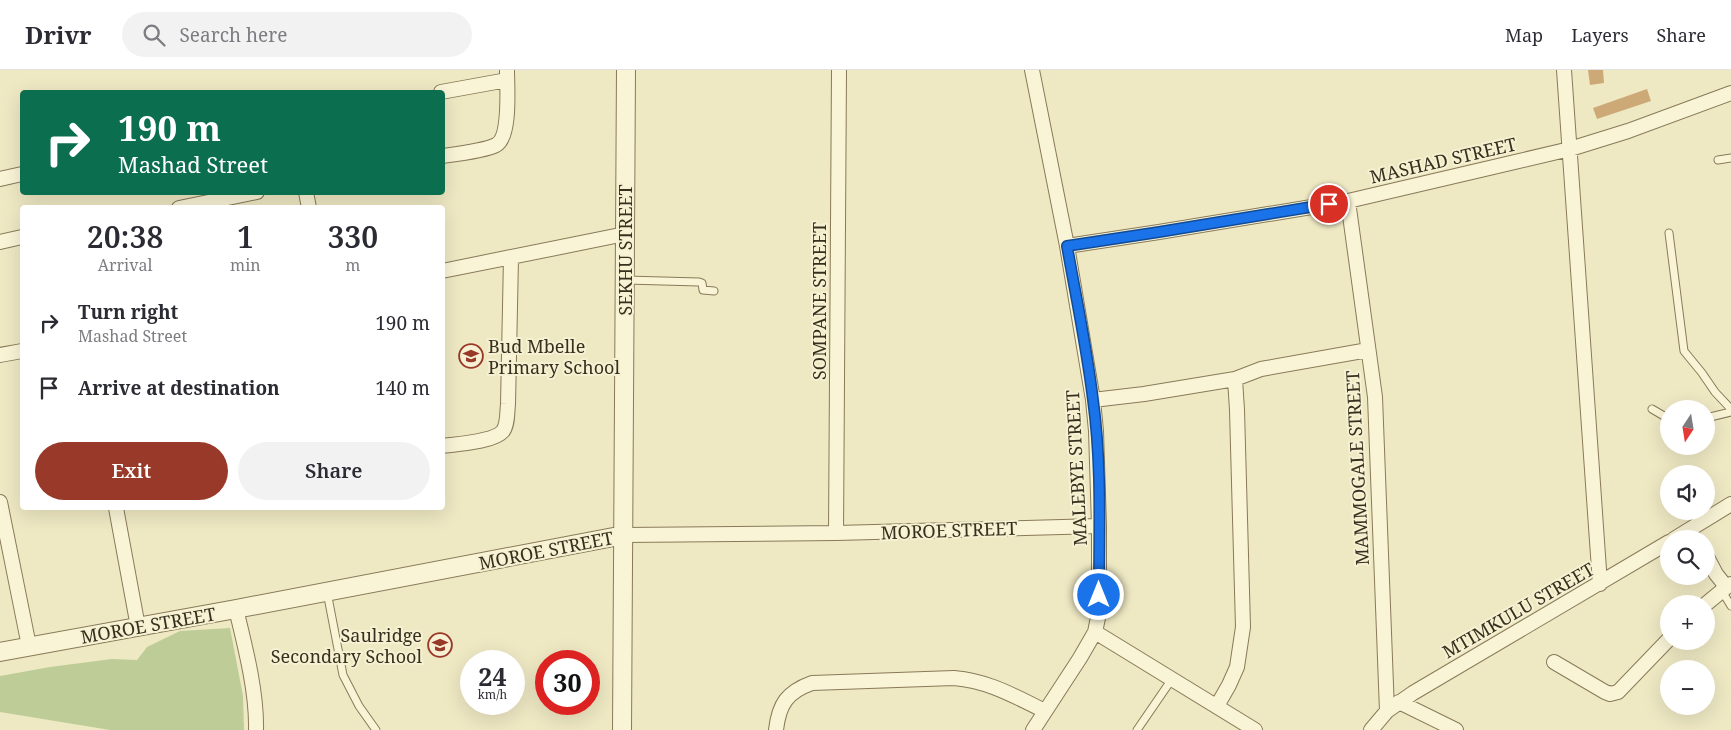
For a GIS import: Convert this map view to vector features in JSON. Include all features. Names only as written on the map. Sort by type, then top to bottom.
[{"type":"street","name":"SEKHU STREET","points":[[622,730],[626,70]]},
{"type":"street","name":"SOMPANE STREET","points":[[836,533],[839,70]]},
{"type":"street","name":"MALEBYE STREET","points":[[1032,70],[1067,246],[1093,400],[1096,431],[1099,526],[1099,613],[1095,632],[1033,730]]},
{"type":"street","points":[[1564,70],[1600,584]]},
{"type":"street","points":[[445,91],[507,75],[506,129],[503,140],[497,145],[487,148],[445,155]]},
{"type":"street","name":"MASHAD STREET","points":[[1067,246],[1348,201],[1570,149],[1628,131],[1731,94]]},
{"type":"street","points":[[0,179],[20,174]]},
{"type":"street","points":[[193,205],[242,195]]},
{"type":"street","name":"MAMMOGALE STREET","points":[[1348,201],[1375,397],[1387,711]]},
{"type":"street","points":[[445,270],[625,234]]},
{"type":"street","points":[[0,242],[20,237]]},
{"type":"street","points":[[445,446],[488,439],[503,431],[506,424],[511,258]]},
{"type":"street","points":[[1093,400],[1144,394],[1235,379],[1261,368],[1368,350]]},
{"type":"street","points":[[0,355],[20,351]]},
{"type":"street","points":[[1217,706],[1237,666],[1243,627],[1238,410],[1235,379]]},
{"type":"street","points":[[0,502],[29,646]]},
{"type":"street","points":[[1699,530],[1731,504]]},
{"type":"street","points":[[116,510],[138,627]]},
{"type":"street","name":"MOROE STREET","points":[[0,652],[624,535],[836,533],[1099,526]]},
{"type":"street","name":"MTIMKULU STREET","points":[[1387,711],[1399,702],[1660,547]]},
{"type":"street","points":[[1715,570],[1727,587],[1715,597]]},
{"type":"street","points":[[236,609],[247,656],[256,730]]},
{"type":"street","points":[[1095,632],[1255,730]]},
{"type":"street","points":[[1554,662],[1605,692],[1614,694],[1660,648]]},
{"type":"street","points":[[776,730],[778,714],[790,694],[799,687],[812,683],[972,679],[996,687],[1045,711]]},
{"type":"street","points":[[1399,702],[1456,730]]},
{"type":"street","points":[[1371,730],[1387,711]]},
{"type":"lane","points":[[1718,160],[1731,158]]},
{"type":"lane","points":[[1669,233],[1684,351],[1731,411],[1715,415]]},
{"type":"lane","points":[[625,280],[699,282],[702,283],[703,290],[714,291]]},
{"type":"lane","points":[[1652,409],[1660,414]]},
{"type":"lane","points":[[1727,587],[1731,606]]},
{"type":"lane","points":[[327,592],[343,675],[359,706],[376,730]]},
{"type":"lane","points":[[1137,730],[1172,679]]},
{"type":"green space","points":[[230,628],[243,696],[244,730],[110,730],[0,712],[0,676],[112,659],[137,660],[147,647],[180,631]]},
{"type":"building","points":[[1588,70],[1603,70],[1604,83],[1590,85]]},
{"type":"building","points":[[1647,89],[1651,101],[1597,119],[1593,108]]},
{"type":"place","name":"Bud Mbelle Primary School","points":[[471,356]]},
{"type":"place","name":"Saulridge Secondary School","points":[[440,645]]},
{"type":"route","points":[[1099,595],[1096,431],[1093,400],[1067,246],[1329,204]]}]
